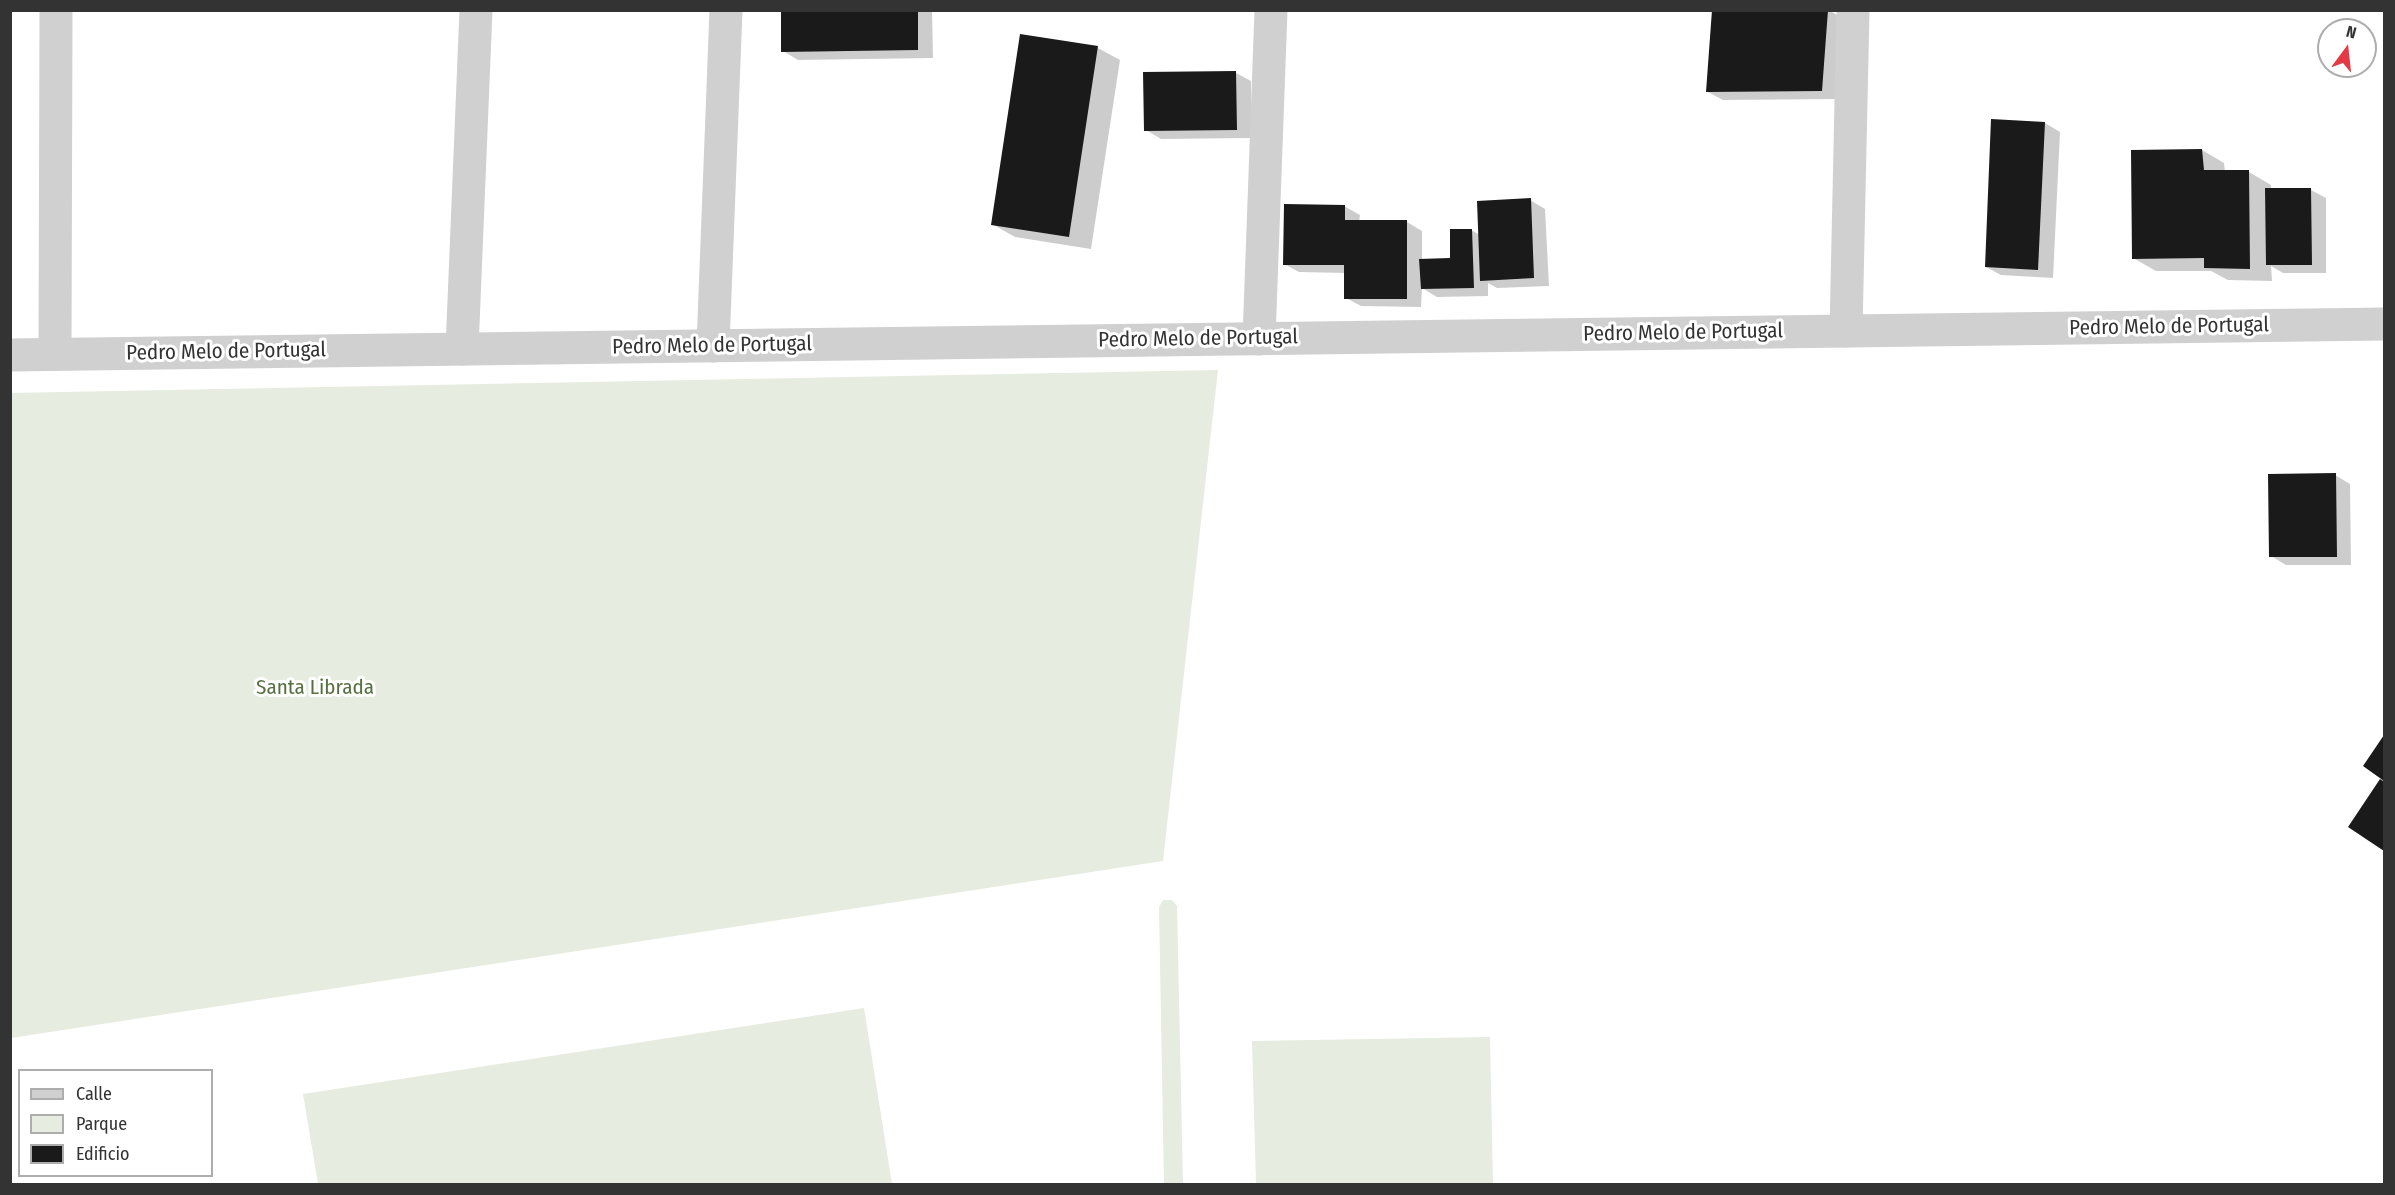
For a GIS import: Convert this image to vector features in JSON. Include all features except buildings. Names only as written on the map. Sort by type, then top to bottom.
[{"type":"street","points":[[55,354],[56,10]]},
{"type":"street","points":[[462,349],[476,10]]},
{"type":"street","points":[[713,346],[726,10]]},
{"type":"street","points":[[1259,339],[1271,10]]},
{"type":"street","points":[[1846,331],[1853,10]]},
{"type":"street","name":"Pedro Melo de Portugal","points":[[10,355],[2385,324]]},
{"type":"green space","name":"Santa Librada","points":[[1218,370],[1163,861],[11,1038],[11,393]]},
{"type":"green space","points":[[1163,900],[1172,900],[1177,906],[1183,1184],[1164,1184],[1159,907]]},
{"type":"green space","points":[[864,1008],[892,1184],[318,1184],[303,1094]]},
{"type":"green space","points":[[1490,1037],[1493,1184],[1256,1184],[1252,1041]]}]
